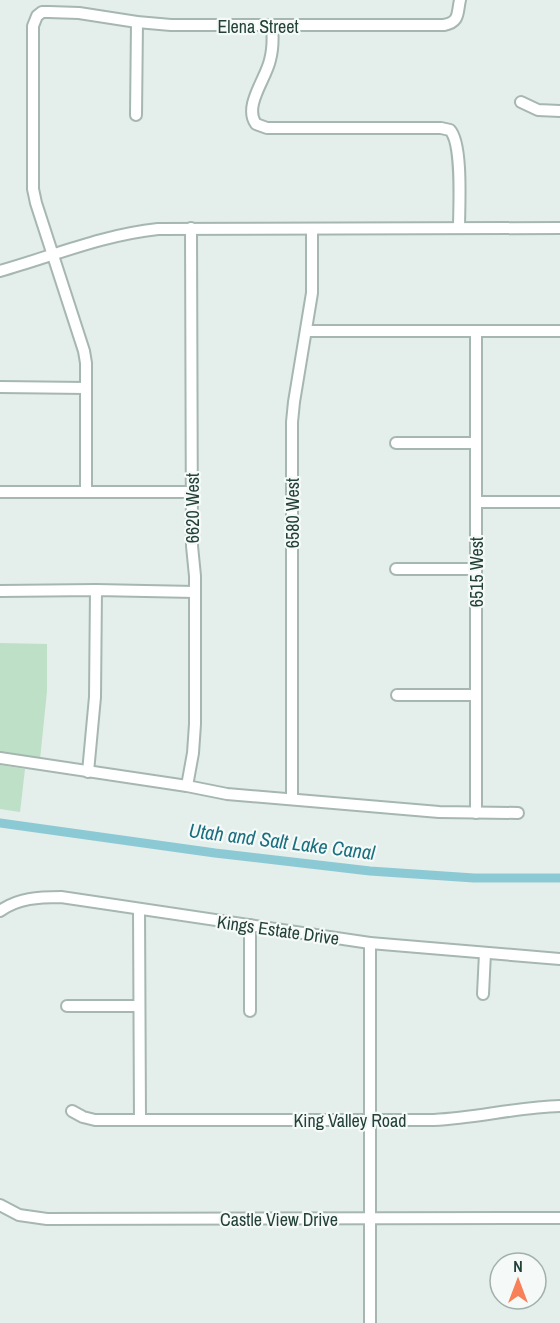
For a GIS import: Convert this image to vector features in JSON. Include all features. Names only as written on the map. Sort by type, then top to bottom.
[{"type":"street","name":"Elena Street","points":[[53,254],[36,203],[33,182],[33,26],[39,14],[79,13],[136,22],[185,26],[444,26],[456,20],[460,0]]},
{"type":"street","points":[[136,22],[136,115]]},
{"type":"street","points":[[272,26],[271,58],[252,108],[253,121],[267,128],[441,128],[450,130],[455,137],[458,154],[459,228]]},
{"type":"street","points":[[521,102],[538,110],[560,111]]},
{"type":"street","name":"6620 West","points":[[187,786],[195,724],[191,228]]},
{"type":"street","points":[[0,272],[99,240],[132,232],[158,229],[560,228]]},
{"type":"street","name":"6580 West","points":[[292,799],[292,422],[312,293],[312,229]]},
{"type":"street","points":[[53,254],[84,351],[87,492]]},
{"type":"street","points":[[306,331],[560,331]]},
{"type":"street","name":"6515 West","points":[[476,331],[477,813]]},
{"type":"street","points":[[0,387],[86,388]]},
{"type":"street","points":[[396,443],[476,443]]},
{"type":"street","points":[[0,492],[192,492]]},
{"type":"street","points":[[476,502],[560,502]]},
{"type":"street","points":[[396,570],[476,569]]},
{"type":"street","points":[[88,772],[96,697],[96,590]]},
{"type":"street","points":[[0,591],[195,592]]},
{"type":"street","points":[[397,695],[476,695]]},
{"type":"street","points":[[0,758],[244,796],[439,812],[518,813]]},
{"type":"street","name":"Kings Estate Drive","points":[[0,911],[19,901],[40,897],[61,897],[370,943],[560,959]]},
{"type":"street","points":[[139,909],[140,1120]]},
{"type":"street","points":[[250,925],[250,1011]]},
{"type":"street","points":[[370,943],[370,1323]]},
{"type":"street","points":[[483,994],[485,953]]},
{"type":"street","points":[[67,1006],[139,1006]]},
{"type":"street","name":"King Valley Road","points":[[72,1111],[96,1120],[370,1120],[445,1119],[560,1106]]},
{"type":"street","name":"Castle View Drive","points":[[0,1205],[20,1215],[38,1219],[560,1218]]},
{"type":"green space","points":[[0,643],[47,644],[47,691],[40,759],[0,752]]},
{"type":"green space","points":[[0,765],[25,769],[20,812],[0,809]]},
{"type":"waterway","name":"Utah and Salt Lake Canal","points":[[0,823],[215,853],[370,871],[474,878],[560,878]]}]
